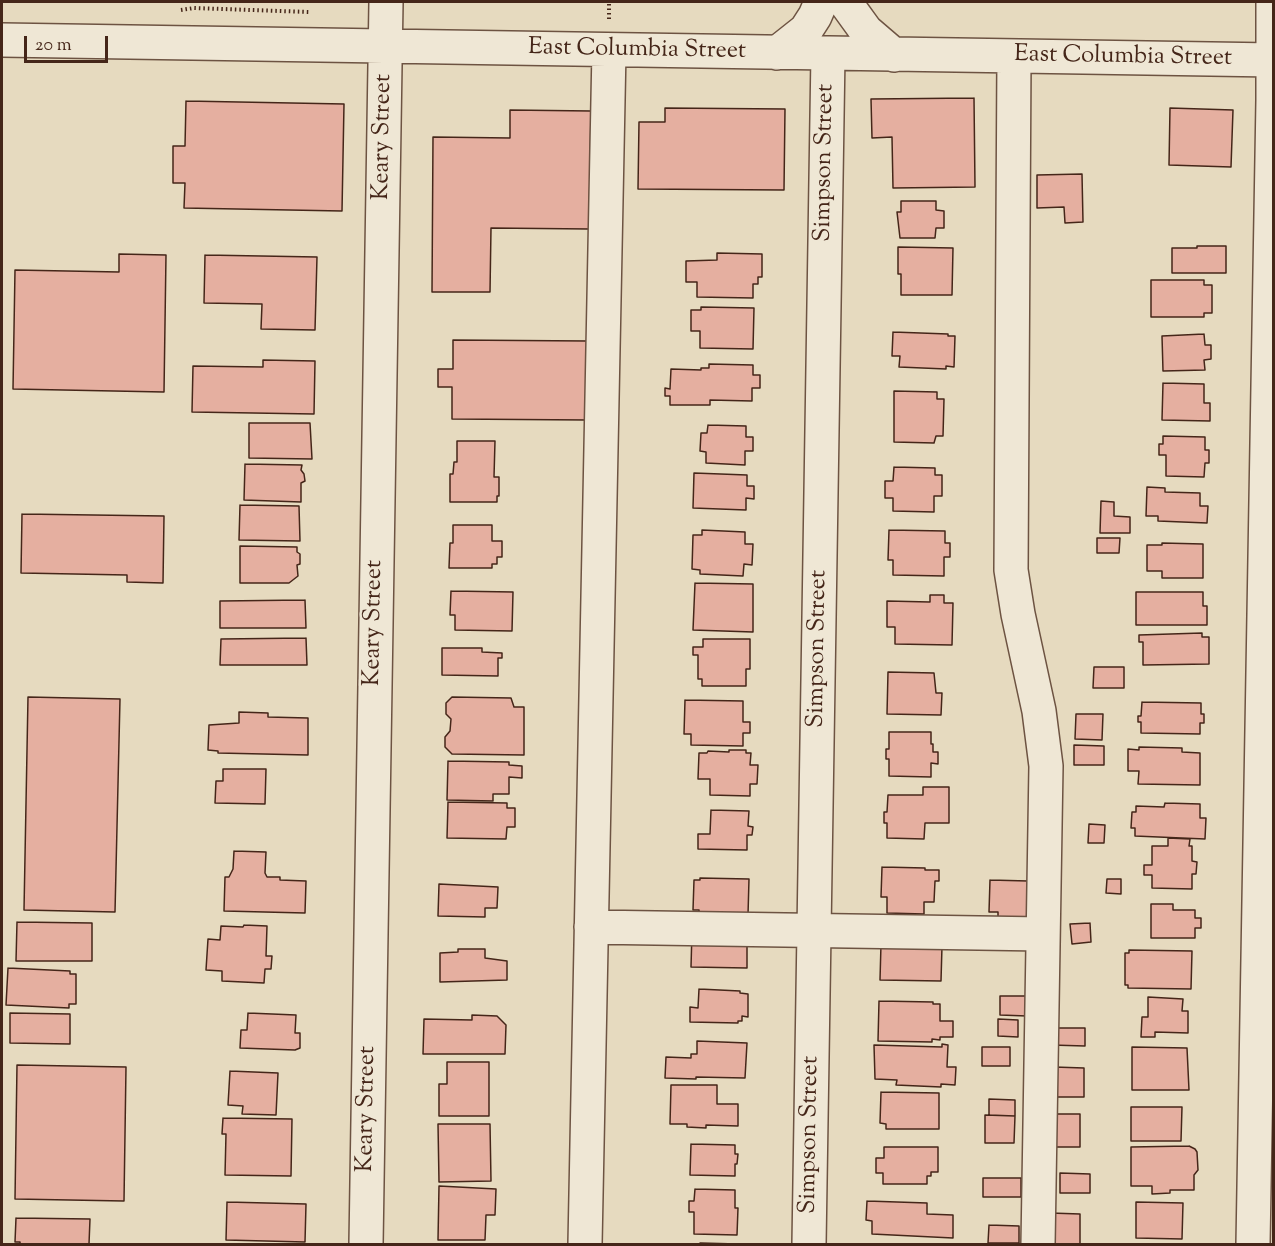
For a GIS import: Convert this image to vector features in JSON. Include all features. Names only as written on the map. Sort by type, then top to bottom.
[{"type":"street","name":"Keary Street","points":[[366,1245],[386,2]]},
{"type":"street","points":[[777,53],[806,30],[821,2]]},
{"type":"street","points":[[844,2],[866,31],[894,55]]},
{"type":"street","points":[[1253,1245],[1266,936],[1273,2]]},
{"type":"street","name":"East Columbia Street","points":[[2,40],[1274,60]]},
{"type":"street","points":[[585,1245],[609,50]]},
{"type":"street","name":"Simpson Street","points":[[809,1245],[828,54]]},
{"type":"street","points":[[1014,56],[1011,570],[1039,711],[1046,766],[1038,1245]]},
{"type":"street","points":[[591,927],[1043,934]]},
{"type":"path","points":[[201,9],[240,9]]},
{"type":"building","points":[[974,98],[975,187],[893,188],[892,137],[872,138],[871,99]]},
{"type":"building","points":[[186,101],[344,104],[342,211],[184,208],[185,183],[173,183],[173,146],[185,146]]},
{"type":"building","points":[[665,108],[785,109],[784,190],[638,189],[639,122],[665,122]]},
{"type":"building","points":[[1170,108],[1233,110],[1231,167],[1169,165]]},
{"type":"building","points":[[510,110],[591,111],[589,229],[491,228],[490,292],[432,292],[433,137],[510,138]]},
{"type":"building","points":[[1082,174],[1083,222],[1065,223],[1064,207],[1037,208],[1037,175]]},
{"type":"building","points":[[901,201],[936,201],[936,210],[944,211],[944,228],[936,228],[935,238],[900,238],[897,212],[901,212]]},
{"type":"building","points":[[1197,246],[1226,246],[1226,273],[1172,273],[1172,248],[1197,248]]},
{"type":"building","points":[[898,247],[953,248],[952,295],[901,295]]},
{"type":"building","points":[[717,253],[762,254],[762,277],[758,277],[758,284],[753,284],[753,298],[697,297],[697,282],[686,282],[686,261],[717,260]]},
{"type":"building","points":[[119,254],[166,255],[164,392],[13,389],[15,270],[119,272]]},
{"type":"building","points":[[205,255],[317,257],[315,330],[261,329],[262,304],[204,303]]},
{"type":"building","points":[[1151,280],[1204,280],[1204,285],[1212,285],[1212,313],[1204,313],[1204,317],[1151,317]]},
{"type":"building","points":[[701,307],[754,308],[753,349],[700,348],[700,331],[691,331],[691,310],[701,310]]},
{"type":"building","points":[[893,332],[955,336],[954,367],[946,366],[946,369],[899,367],[900,356],[892,356]]},
{"type":"building","points":[[1204,334],[1205,345],[1211,345],[1211,359],[1204,360],[1205,370],[1163,371],[1162,336]]},
{"type":"building","points":[[453,340],[588,341],[588,420],[452,419],[452,387],[438,387],[438,369],[453,369]]},
{"type":"building","points":[[263,360],[315,361],[314,414],[192,412],[193,366],[263,367]]},
{"type":"building","points":[[709,364],[753,365],[753,375],[760,375],[760,388],[752,388],[752,401],[710,400],[710,405],[670,405],[670,396],[665,396],[665,388],[670,389],[671,369],[701,370],[701,368],[709,368]]},
{"type":"building","points":[[1163,383],[1204,384],[1204,403],[1210,403],[1210,421],[1162,420]]},
{"type":"building","points":[[894,391],[937,392],[937,399],[944,399],[943,436],[936,436],[934,443],[894,442]]},
{"type":"building","points":[[249,423],[310,423],[312,459],[249,458]]},
{"type":"building","points":[[708,425],[746,426],[746,437],[753,437],[753,451],[745,451],[745,465],[706,463],[706,452],[700,451],[701,433],[707,433]]},
{"type":"building","points":[[1163,436],[1205,437],[1205,450],[1209,450],[1209,463],[1205,463],[1204,477],[1166,476],[1166,455],[1159,455],[1159,444],[1163,444]]},
{"type":"building","points":[[457,441],[495,441],[494,477],[499,477],[497,502],[450,502],[450,474],[453,474],[454,462],[457,462]]},
{"type":"building","points":[[245,464],[302,465],[301,470],[305,481],[301,483],[301,502],[244,500]]},
{"type":"building","points":[[894,467],[935,468],[935,475],[942,475],[942,496],[934,496],[934,512],[893,511],[893,498],[885,498],[885,481],[893,481]]},
{"type":"building","points":[[694,473],[747,475],[747,486],[754,486],[754,499],[746,498],[746,510],[693,508]]},
{"type":"building","points":[[1147,487],[1165,488],[1165,492],[1200,493],[1200,506],[1208,506],[1207,523],[1158,521],[1158,516],[1146,516]]},
{"type":"building","points":[[1101,501],[1114,502],[1114,516],[1130,517],[1130,533],[1100,533]]},
{"type":"building","points":[[240,505],[299,506],[300,541],[239,540]]},
{"type":"building","points":[[22,514],[164,516],[163,583],[127,582],[127,575],[21,573]]},
{"type":"building","points":[[453,525],[492,525],[492,541],[502,541],[502,557],[497,557],[497,564],[492,564],[492,568],[449,568]]},
{"type":"building","points":[[702,530],[745,532],[745,544],[753,544],[752,565],[744,564],[743,576],[700,574],[700,570],[692,569],[693,535],[702,535]]},
{"type":"building","points":[[889,530],[945,531],[945,543],[950,543],[950,557],[944,557],[944,576],[893,575],[893,560],[888,560]]},
{"type":"building","points":[[1097,538],[1120,538],[1119,553],[1097,553]]},
{"type":"building","points":[[1162,543],[1203,544],[1203,578],[1162,578],[1162,571],[1147,571],[1147,545],[1162,545]]},
{"type":"building","points":[[240,546],[297,547],[297,552],[300,554],[300,564],[297,565],[298,576],[289,583],[240,583]]},
{"type":"building","points":[[695,583],[753,584],[753,632],[693,630]]},
{"type":"building","points":[[451,591],[513,592],[512,631],[455,630],[455,615],[450,615]]},
{"type":"building","points":[[1136,592],[1203,592],[1203,606],[1207,606],[1207,625],[1136,625]]},
{"type":"building","points":[[930,595],[944,595],[944,603],[953,603],[952,645],[895,644],[895,627],[887,627],[887,601],[930,602]]},
{"type":"building","points":[[305,600],[306,628],[220,628],[220,601]]},
{"type":"building","points":[[1202,633],[1202,637],[1209,637],[1209,664],[1143,665],[1143,642],[1139,642],[1139,635]]},
{"type":"building","points":[[306,638],[307,665],[220,665],[221,639]]},
{"type":"building","points":[[703,639],[750,639],[750,669],[746,669],[746,686],[702,686],[702,679],[698,679],[698,655],[693,655],[693,647],[703,647]]},
{"type":"building","points":[[442,648],[482,648],[482,652],[502,653],[502,658],[498,658],[498,676],[442,675]]},
{"type":"building","points":[[1094,667],[1124,667],[1124,688],[1093,688]]},
{"type":"building","points":[[888,672],[934,673],[936,693],[942,693],[941,715],[887,714]]},
{"type":"building","points":[[28,697],[120,699],[115,912],[24,910]]},
{"type":"building","points":[[452,697],[511,698],[514,707],[524,707],[524,755],[452,754],[445,747],[445,737],[450,731],[451,719],[446,714],[446,703]]},
{"type":"building","points":[[685,700],[743,701],[743,722],[750,722],[750,733],[743,733],[743,746],[691,745],[691,734],[684,734]]},
{"type":"building","points":[[1142,702],[1201,703],[1204,723],[1200,723],[1200,734],[1141,733],[1141,722],[1138,722],[1138,716],[1141,716]]},
{"type":"building","points":[[239,712],[268,713],[268,717],[308,718],[308,755],[218,753],[218,751],[208,750],[209,725],[239,723]]},
{"type":"building","points":[[1076,714],[1103,714],[1102,740],[1075,739]]},
{"type":"building","points":[[889,732],[931,732],[933,752],[938,752],[938,764],[931,763],[931,777],[889,776],[889,759],[886,759],[886,749],[889,749]]},
{"type":"building","points":[[1074,745],[1104,746],[1104,765],[1074,765]]},
{"type":"building","points":[[1139,747],[1182,748],[1182,752],[1200,753],[1200,785],[1138,784],[1139,771],[1128,771],[1128,749],[1139,750]]},
{"type":"building","points":[[729,750],[746,750],[746,753],[751,753],[750,765],[758,765],[757,784],[750,784],[750,796],[710,795],[710,779],[698,779],[699,753],[729,752]]},
{"type":"building","points":[[448,761],[509,762],[509,765],[522,766],[522,778],[509,777],[509,794],[493,794],[493,801],[447,800]]},
{"type":"building","points":[[223,769],[266,769],[265,804],[215,803],[216,781],[223,781]]},
{"type":"building","points":[[923,787],[949,787],[949,823],[925,823],[924,839],[887,838],[884,812],[887,812],[888,795],[923,795]]},
{"type":"building","points":[[448,802],[507,803],[507,808],[515,808],[515,827],[507,827],[506,839],[447,838]]},
{"type":"building","points":[[1165,803],[1200,804],[1200,818],[1206,818],[1205,839],[1135,836],[1135,828],[1131,828],[1132,812],[1136,812],[1136,806],[1164,807]]},
{"type":"building","points":[[711,810],[749,811],[748,826],[753,827],[752,835],[747,835],[747,850],[698,849],[698,834],[710,834]]},
{"type":"building","points":[[1089,824],[1105,825],[1104,843],[1088,843]]},
{"type":"building","points":[[1168,838],[1190,839],[1192,861],[1197,862],[1196,874],[1192,874],[1192,889],[1152,888],[1152,875],[1144,875],[1144,865],[1152,865],[1152,846],[1168,846]]},
{"type":"building","points":[[234,851],[266,852],[265,873],[267,877],[306,881],[305,913],[224,911],[225,877],[229,877],[233,869]]},
{"type":"building","points":[[882,867],[939,870],[939,881],[935,881],[934,902],[924,902],[924,914],[887,913],[887,897],[881,897]]},
{"type":"building","points":[[700,878],[749,879],[748,915],[699,914],[699,910],[693,910],[694,880],[700,880]]},
{"type":"building","points":[[1107,879],[1121,879],[1121,894],[1106,893]]},
{"type":"building","points":[[990,880],[1028,881],[1027,924],[998,923],[998,912],[989,912]]},
{"type":"building","points":[[439,884],[498,887],[497,908],[485,908],[485,917],[438,916]]},
{"type":"building","points":[[1151,904],[1173,904],[1173,910],[1195,910],[1195,918],[1201,918],[1201,928],[1195,928],[1195,938],[1151,938]]},
{"type":"building","points":[[17,922],[92,923],[92,961],[16,961]]},
{"type":"building","points":[[1090,923],[1091,942],[1072,944],[1070,924]]},
{"type":"building","points":[[244,925],[267,926],[266,956],[272,956],[271,969],[265,969],[264,983],[222,981],[222,971],[206,970],[208,939],[220,940],[221,926],[243,927]]},
{"type":"building","points":[[692,931],[747,932],[747,968],[691,967]]},
{"type":"building","points":[[881,944],[942,946],[941,981],[880,980]]},
{"type":"building","points":[[458,949],[485,949],[485,958],[507,961],[507,980],[440,982],[440,953],[458,952]]},
{"type":"building","points":[[1129,950],[1192,951],[1191,989],[1128,988],[1128,985],[1125,985],[1125,953],[1129,953]]},
{"type":"building","points":[[8,968],[70,971],[70,974],[76,974],[76,1004],[69,1004],[69,1008],[6,1005]]},
{"type":"building","points":[[699,989],[740,991],[740,993],[748,994],[748,1017],[742,1016],[742,1021],[738,1023],[690,1022],[690,1007],[698,1008]]},
{"type":"building","points":[[1000,996],[1027,996],[1027,1016],[1000,1015]]},
{"type":"building","points":[[1148,997],[1183,999],[1182,1011],[1188,1011],[1188,1033],[1155,1032],[1155,1037],[1141,1037],[1142,1017],[1148,1017]]},
{"type":"building","points":[[879,1001],[940,1004],[940,1021],[953,1021],[953,1037],[940,1037],[940,1040],[932,1039],[932,1042],[878,1041]]},
{"type":"building","points":[[10,1013],[70,1014],[70,1044],[10,1043]]},
{"type":"building","points":[[248,1013],[296,1015],[295,1033],[300,1033],[300,1048],[295,1050],[240,1048],[241,1030],[247,1030]]},
{"type":"building","points":[[472,1015],[497,1016],[506,1025],[505,1054],[423,1054],[424,1019],[472,1020]]},
{"type":"building","points":[[998,1019],[1018,1020],[1018,1037],[998,1036]]},
{"type":"building","points":[[1051,1028],[1085,1028],[1085,1046],[1051,1045]]},
{"type":"building","points":[[697,1041],[747,1043],[745,1078],[665,1078],[666,1057],[691,1058],[691,1054],[697,1054]]},
{"type":"building","points":[[942,1044],[948,1045],[947,1067],[956,1067],[955,1085],[941,1084],[941,1087],[896,1085],[897,1080],[875,1079],[874,1045],[942,1047]]},
{"type":"building","points":[[982,1047],[1010,1047],[1010,1066],[982,1066]]},
{"type":"building","points":[[1132,1047],[1187,1048],[1189,1090],[1132,1090]]},
{"type":"building","points":[[447,1062],[489,1062],[489,1116],[439,1116],[439,1084],[447,1084]]},
{"type":"building","points":[[17,1065],[126,1067],[124,1201],[15,1199]]},
{"type":"building","points":[[1054,1067],[1084,1068],[1084,1097],[1053,1097]]},
{"type":"building","points":[[230,1071],[278,1073],[276,1115],[242,1114],[243,1106],[228,1105]]},
{"type":"building","points":[[671,1085],[717,1085],[717,1104],[738,1104],[738,1126],[706,1125],[706,1128],[687,1127],[687,1124],[670,1124]]},
{"type":"building","points":[[881,1092],[939,1093],[939,1129],[886,1129],[886,1124],[880,1123]]},
{"type":"building","points":[[989,1099],[1015,1100],[1015,1116],[989,1115]]},
{"type":"building","points":[[1131,1107],[1182,1107],[1181,1141],[1131,1141]]},
{"type":"building","points":[[1053,1114],[1080,1114],[1080,1147],[1052,1147]]},
{"type":"building","points":[[985,1115],[1015,1116],[1014,1143],[985,1143]]},
{"type":"building","points":[[223,1118],[292,1119],[291,1176],[225,1175],[226,1134],[222,1134]]},
{"type":"building","points":[[438,1124],[490,1124],[491,1181],[439,1182]]},
{"type":"building","points":[[691,1144],[735,1145],[735,1154],[738,1154],[735,1176],[690,1175]]},
{"type":"building","points":[[1189,1146],[1197,1152],[1198,1170],[1194,1175],[1194,1190],[1170,1190],[1170,1193],[1152,1194],[1152,1186],[1131,1186],[1131,1147]]},
{"type":"building","points":[[884,1147],[938,1147],[938,1172],[931,1172],[931,1176],[927,1176],[927,1184],[883,1184],[883,1173],[876,1173],[876,1158],[884,1158]]},
{"type":"building","points":[[1060,1173],[1090,1174],[1090,1193],[1060,1193]]},
{"type":"building","points":[[983,1178],[1021,1178],[1021,1197],[983,1197]]},
{"type":"building","points":[[439,1186],[496,1189],[495,1215],[486,1215],[485,1240],[438,1240]]},
{"type":"building","points":[[695,1189],[735,1190],[735,1208],[738,1208],[737,1235],[694,1234],[694,1212],[689,1212],[689,1201],[694,1201]]},
{"type":"building","points":[[867,1201],[927,1203],[927,1214],[953,1215],[953,1238],[872,1234],[872,1221],[866,1220]]},
{"type":"building","points":[[227,1202],[306,1204],[305,1242],[226,1240]]},
{"type":"building","points":[[1136,1202],[1183,1203],[1182,1239],[1136,1238]]},
{"type":"building","points":[[1050,1213],[1080,1214],[1080,1244],[1049,1244]]},
{"type":"building","points":[[16,1218],[90,1219],[89,1244],[20,1244],[20,1242],[15,1242]]},
{"type":"building","points":[[989,1225],[1019,1226],[1019,1243],[988,1243]]}]
